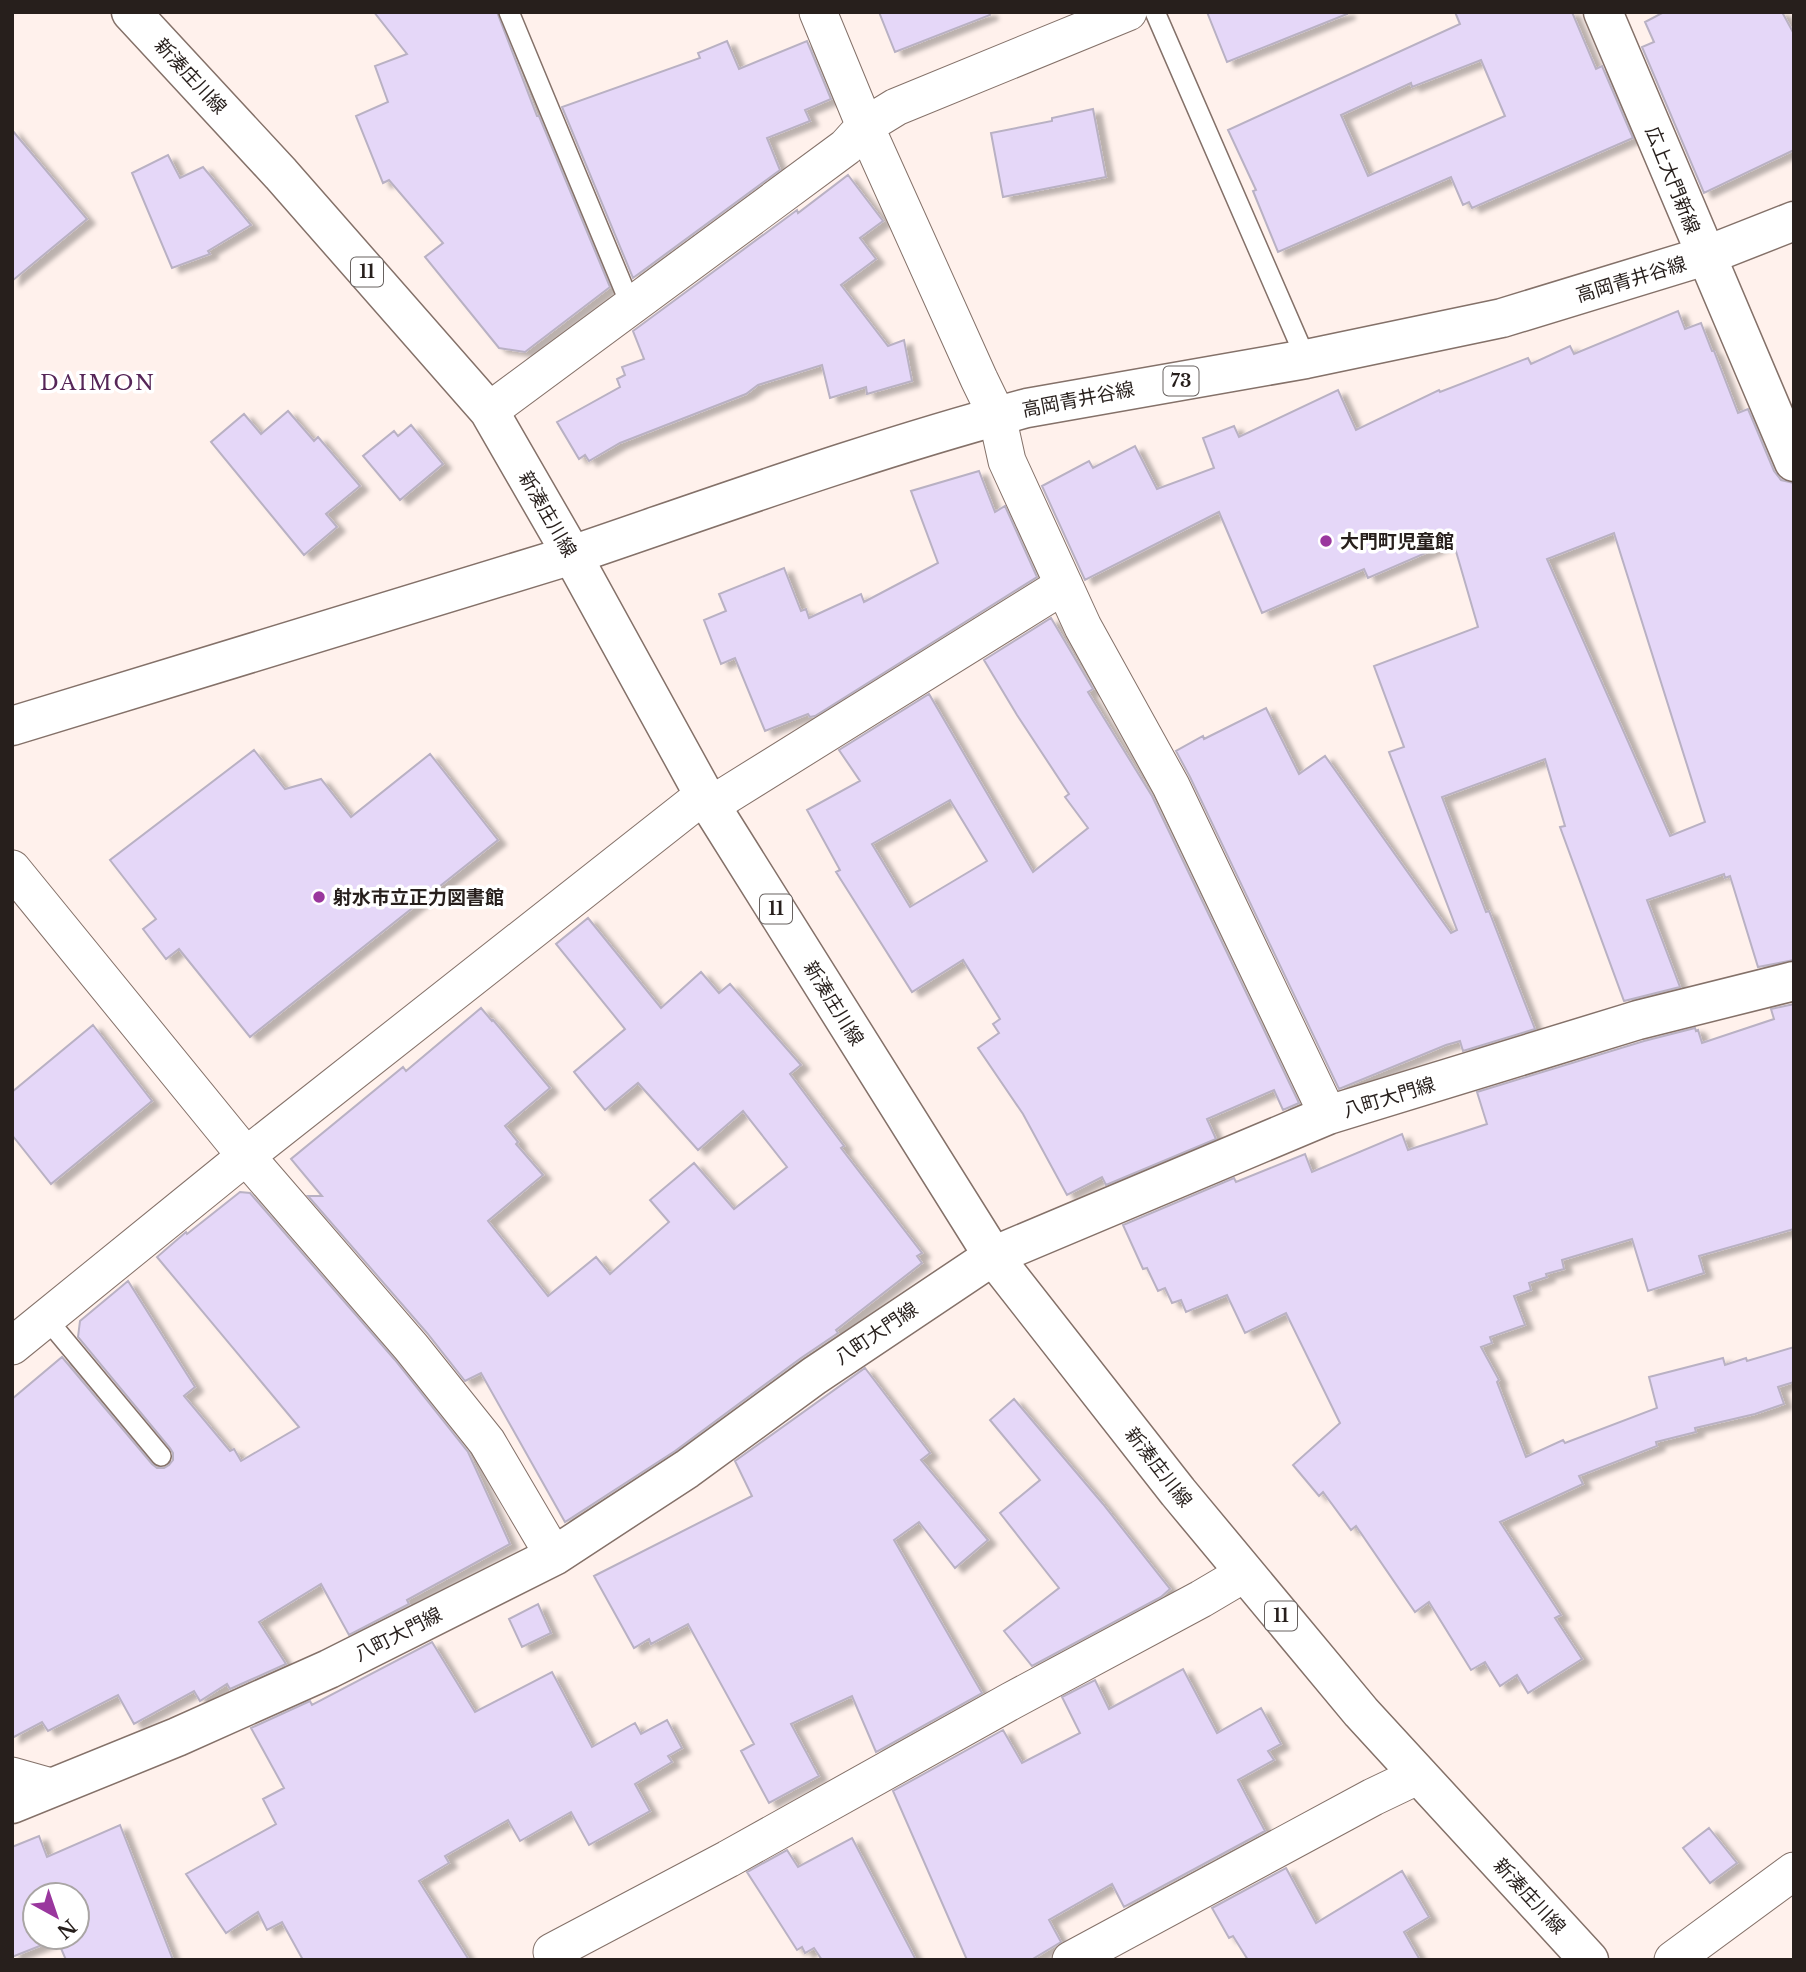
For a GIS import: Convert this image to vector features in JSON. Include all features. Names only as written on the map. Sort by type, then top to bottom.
[{"type":"main road","name":"新湊庄川線","points":[[131,12],[281,174],[489,411],[708,800],[993,1256],[1178,1492],[1361,1712],[1589,1960]]},
{"type":"main road","name":"広上大門新線","points":[[1603,12],[1794,462]]},
{"type":"main road","name":"高岡青井谷線","points":[[12,726],[572,555],[928,435],[1027,408],[1306,359],[1502,318],[1705,256],[1794,221]]},
{"type":"main road","name":"八町大門線","points":[[12,1804],[177,1737],[329,1669],[554,1556],[687,1469],[814,1376],[993,1256],[1328,1115],[1638,1020],[1794,981]]},
{"type":"street","points":[[818,12],[865,125],[997,416],[1007,461],[1083,627],[1171,786],[1328,1115]]},
{"type":"street","points":[[489,411],[846,147],[865,125],[896,107],[1128,12]]},
{"type":"street","points":[[12,1346],[246,1156],[708,800],[1064,585]]},
{"type":"street","points":[[12,869],[246,1156],[411,1347],[487,1442],[554,1556]]},
{"type":"street","points":[[556,1960],[552,1952],[728,1859],[1245,1573]]},
{"type":"street","points":[[1072,1960],[1373,1797],[1419,1775]]},
{"type":"street","points":[[12,1776],[51,1787]]},
{"type":"street","points":[[1682,1957],[1794,1871]]},
{"type":"lane","points":[[509,12],[631,306]]},
{"type":"lane","points":[[1155,12],[1306,359]]},
{"type":"lane","points":[[46,1318],[161,1456]]},
{"type":"building","points":[[374,12],[497,12],[537,116],[610,287],[525,352],[499,348],[425,257],[443,243],[389,180],[383,183],[356,116],[388,102],[375,66],[407,54]]},
{"type":"building","points":[[879,12],[989,12],[990,15],[895,52]]},
{"type":"building","points":[[1207,12],[1347,12],[1347,14],[1227,62]]},
{"type":"building","points":[[1455,12],[1572,12],[1596,69],[1602,66],[1633,138],[1472,208],[1469,202],[1463,205],[1451,177],[1278,252],[1253,191],[1256,190],[1228,130],[1460,24]],"holes":[[[1481,60],[1505,116],[1368,176],[1341,115],[1411,83],[1412,87]]]},
{"type":"building","points":[[1664,12],[1782,12],[1794,34],[1794,150],[1704,193],[1642,47],[1654,42],[1645,22]]},
{"type":"building","points":[[727,41],[739,69],[807,41],[831,99],[805,110],[810,121],[767,138],[780,170],[633,278],[562,107],[700,58],[698,53]]},
{"type":"building","points":[[1093,109],[1106,177],[1003,197],[991,133],[1052,121],[1052,118]]},
{"type":"building","points":[[12,130],[87,219],[12,281]]},
{"type":"building","points":[[168,155],[180,178],[203,167],[251,225],[208,251],[210,254],[172,268],[132,173]]},
{"type":"building","points":[[848,175],[883,221],[860,238],[876,259],[841,285],[888,346],[904,340],[912,381],[867,394],[866,387],[830,398],[822,365],[758,385],[746,394],[620,443],[589,461],[585,455],[579,459],[557,422],[620,387],[617,379],[625,375],[622,367],[644,359],[633,331]]},
{"type":"building","points":[[1678,311],[1685,329],[1701,323],[1738,413],[1748,409],[1774,471],[1781,480],[1794,483],[1794,960],[1758,967],[1730,876],[1725,878],[1724,874],[1647,900],[1680,987],[1624,1001],[1560,827],[1565,826],[1545,759],[1442,797],[1535,1029],[1463,1051],[1460,1041],[1446,1045],[1339,1089],[1176,751],[1266,708],[1299,774],[1325,756],[1451,933],[1457,930],[1389,752],[1404,747],[1374,666],[1478,627],[1453,541],[1368,578],[1364,569],[1262,613],[1219,512],[1085,580],[1042,486],[1089,461],[1093,468],[1135,446],[1157,489],[1214,468],[1203,438],[1234,426],[1239,437],[1338,390],[1356,430],[1439,390],[1440,392],[1528,358],[1531,364],[1570,346],[1574,354]],"holes":[[[1614,533],[1705,822],[1670,836],[1547,559]]]},
{"type":"building","points":[[288,411],[314,441],[318,437],[360,486],[326,514],[337,527],[304,555],[211,442],[244,414],[261,434]]},
{"type":"building","points":[[411,425],[443,464],[400,500],[363,456],[394,431],[398,436]]},
{"type":"building","points":[[979,471],[995,512],[1005,506],[1037,577],[815,716],[810,717],[808,714],[765,731],[735,658],[721,664],[704,620],[726,611],[719,594],[784,568],[801,611],[806,609],[809,618],[861,594],[864,602],[938,563],[911,491]]},
{"type":"building","points":[[1051,618],[1093,689],[1088,692],[1152,796],[1299,1103],[1283,1110],[1274,1090],[1207,1119],[1216,1139],[1106,1185],[1102,1177],[1067,1195],[1023,1114],[978,1048],[999,1033],[993,1024],[1000,1019],[963,960],[912,992],[836,872],[840,870],[807,810],[860,781],[839,750],[929,694],[1033,872],[1088,828],[1065,797],[1069,794],[984,660]],"holes":[[[950,800],[987,861],[910,907],[872,844]]]},
{"type":"building","points":[[254,750],[285,789],[321,779],[351,817],[430,754],[498,840],[250,1037],[179,949],[166,959],[143,929],[156,919],[110,860]]},
{"type":"building","points":[[588,918],[661,1008],[701,972],[719,993],[730,984],[801,1065],[790,1074],[844,1146],[841,1148],[922,1253],[917,1256],[922,1263],[836,1330],[838,1333],[675,1451],[565,1522],[481,1373],[465,1381],[308,1196],[322,1196],[291,1159],[403,1067],[406,1071],[481,1008],[550,1088],[505,1126],[518,1142],[516,1144],[543,1175],[488,1221],[548,1296],[596,1257],[610,1274],[669,1222],[650,1200],[694,1163],[734,1209],[787,1167],[743,1111],[698,1150],[638,1083],[605,1110],[574,1072],[625,1029],[556,944]]},
{"type":"building","points":[[1794,1004],[1794,1229],[1699,1256],[1704,1273],[1648,1291],[1632,1239],[1562,1260],[1564,1269],[1529,1283],[1531,1290],[1514,1296],[1525,1325],[1490,1337],[1492,1343],[1481,1347],[1499,1380],[1497,1382],[1526,1457],[1563,1440],[1565,1443],[1657,1408],[1649,1377],[1723,1358],[1725,1365],[1746,1358],[1747,1361],[1794,1347],[1794,1382],[1778,1387],[1784,1404],[1755,1414],[1695,1428],[1696,1432],[1656,1442],[1657,1446],[1579,1476],[1583,1484],[1500,1522],[1561,1615],[1555,1618],[1582,1659],[1528,1693],[1517,1675],[1500,1686],[1485,1662],[1471,1670],[1429,1602],[1415,1612],[1356,1526],[1351,1530],[1323,1492],[1319,1496],[1293,1465],[1340,1423],[1286,1313],[1245,1333],[1227,1295],[1186,1312],[1181,1300],[1172,1303],[1165,1288],[1158,1291],[1147,1268],[1143,1269],[1123,1225],[1234,1178],[1236,1182],[1305,1154],[1312,1172],[1402,1134],[1408,1150],[1487,1124],[1477,1092],[1695,1028],[1702,1043],[1774,1019],[1771,1009]]},
{"type":"building","points":[[93,1025],[152,1101],[51,1184],[12,1135],[12,1092]]},
{"type":"building","points":[[240,1192],[250,1193],[395,1360],[468,1452],[510,1544],[407,1600],[409,1604],[349,1635],[321,1584],[259,1622],[286,1664],[230,1689],[227,1684],[200,1701],[194,1691],[134,1724],[118,1695],[48,1731],[42,1722],[12,1738],[12,1399],[62,1357],[152,1464],[157,1468],[164,1468],[173,1460],[170,1448],[78,1337],[80,1321],[128,1281],[195,1387],[184,1396],[230,1451],[234,1449],[241,1461],[299,1427],[157,1257]]},
{"type":"building","points":[[865,1368],[930,1453],[921,1460],[988,1540],[955,1568],[919,1522],[894,1540],[982,1693],[876,1752],[852,1696],[791,1724],[819,1776],[769,1803],[741,1751],[754,1744],[688,1624],[651,1644],[649,1639],[634,1648],[594,1576],[752,1496],[735,1461]]},
{"type":"building","points":[[1014,1399],[1103,1504],[1170,1589],[1161,1597],[1032,1666],[1004,1631],[1059,1588],[1000,1513],[1040,1480],[990,1420]]},
{"type":"building","points":[[538,1604],[551,1633],[522,1647],[509,1619]]},
{"type":"building","points":[[432,1642],[475,1712],[552,1672],[592,1747],[635,1723],[641,1734],[667,1720],[682,1748],[668,1756],[672,1762],[635,1784],[650,1811],[589,1845],[571,1812],[520,1841],[508,1820],[445,1856],[449,1863],[419,1881],[469,1960],[303,1960],[282,1922],[267,1930],[258,1912],[226,1933],[186,1874],[276,1824],[263,1799],[284,1788],[251,1728],[310,1701],[312,1705]]},
{"type":"building","points":[[1183,1669],[1217,1733],[1261,1708],[1281,1744],[1268,1751],[1274,1760],[1238,1780],[1265,1831],[1124,1907],[1112,1884],[1049,1920],[1061,1942],[1031,1960],[967,1960],[893,1791],[1003,1730],[1022,1763],[1080,1733],[1062,1697],[1095,1680],[1109,1709]]},
{"type":"building","points":[[120,1825],[173,1960],[66,1960],[62,1951],[91,1951],[91,1881],[21,1881],[21,1951],[27,1951],[12,1957],[12,1847],[39,1836],[47,1857]]},
{"type":"building","points":[[1709,1828],[1737,1863],[1710,1883],[1683,1848]]},
{"type":"building","points":[[852,1838],[916,1960],[822,1960],[814,1948],[805,1953],[802,1947],[797,1950],[747,1872],[787,1850],[798,1867]]},
{"type":"building","points":[[1286,1868],[1316,1923],[1402,1871],[1429,1917],[1404,1932],[1420,1960],[1248,1960],[1233,1936],[1229,1938],[1212,1908]]},
{"type":"place","name":"大門町児童館","points":[[1326,541]]},
{"type":"place","name":"射水市立正力図書館","points":[[319,897]]},
{"type":"district","name":"DAIMON","points":[[98,383]]}]
